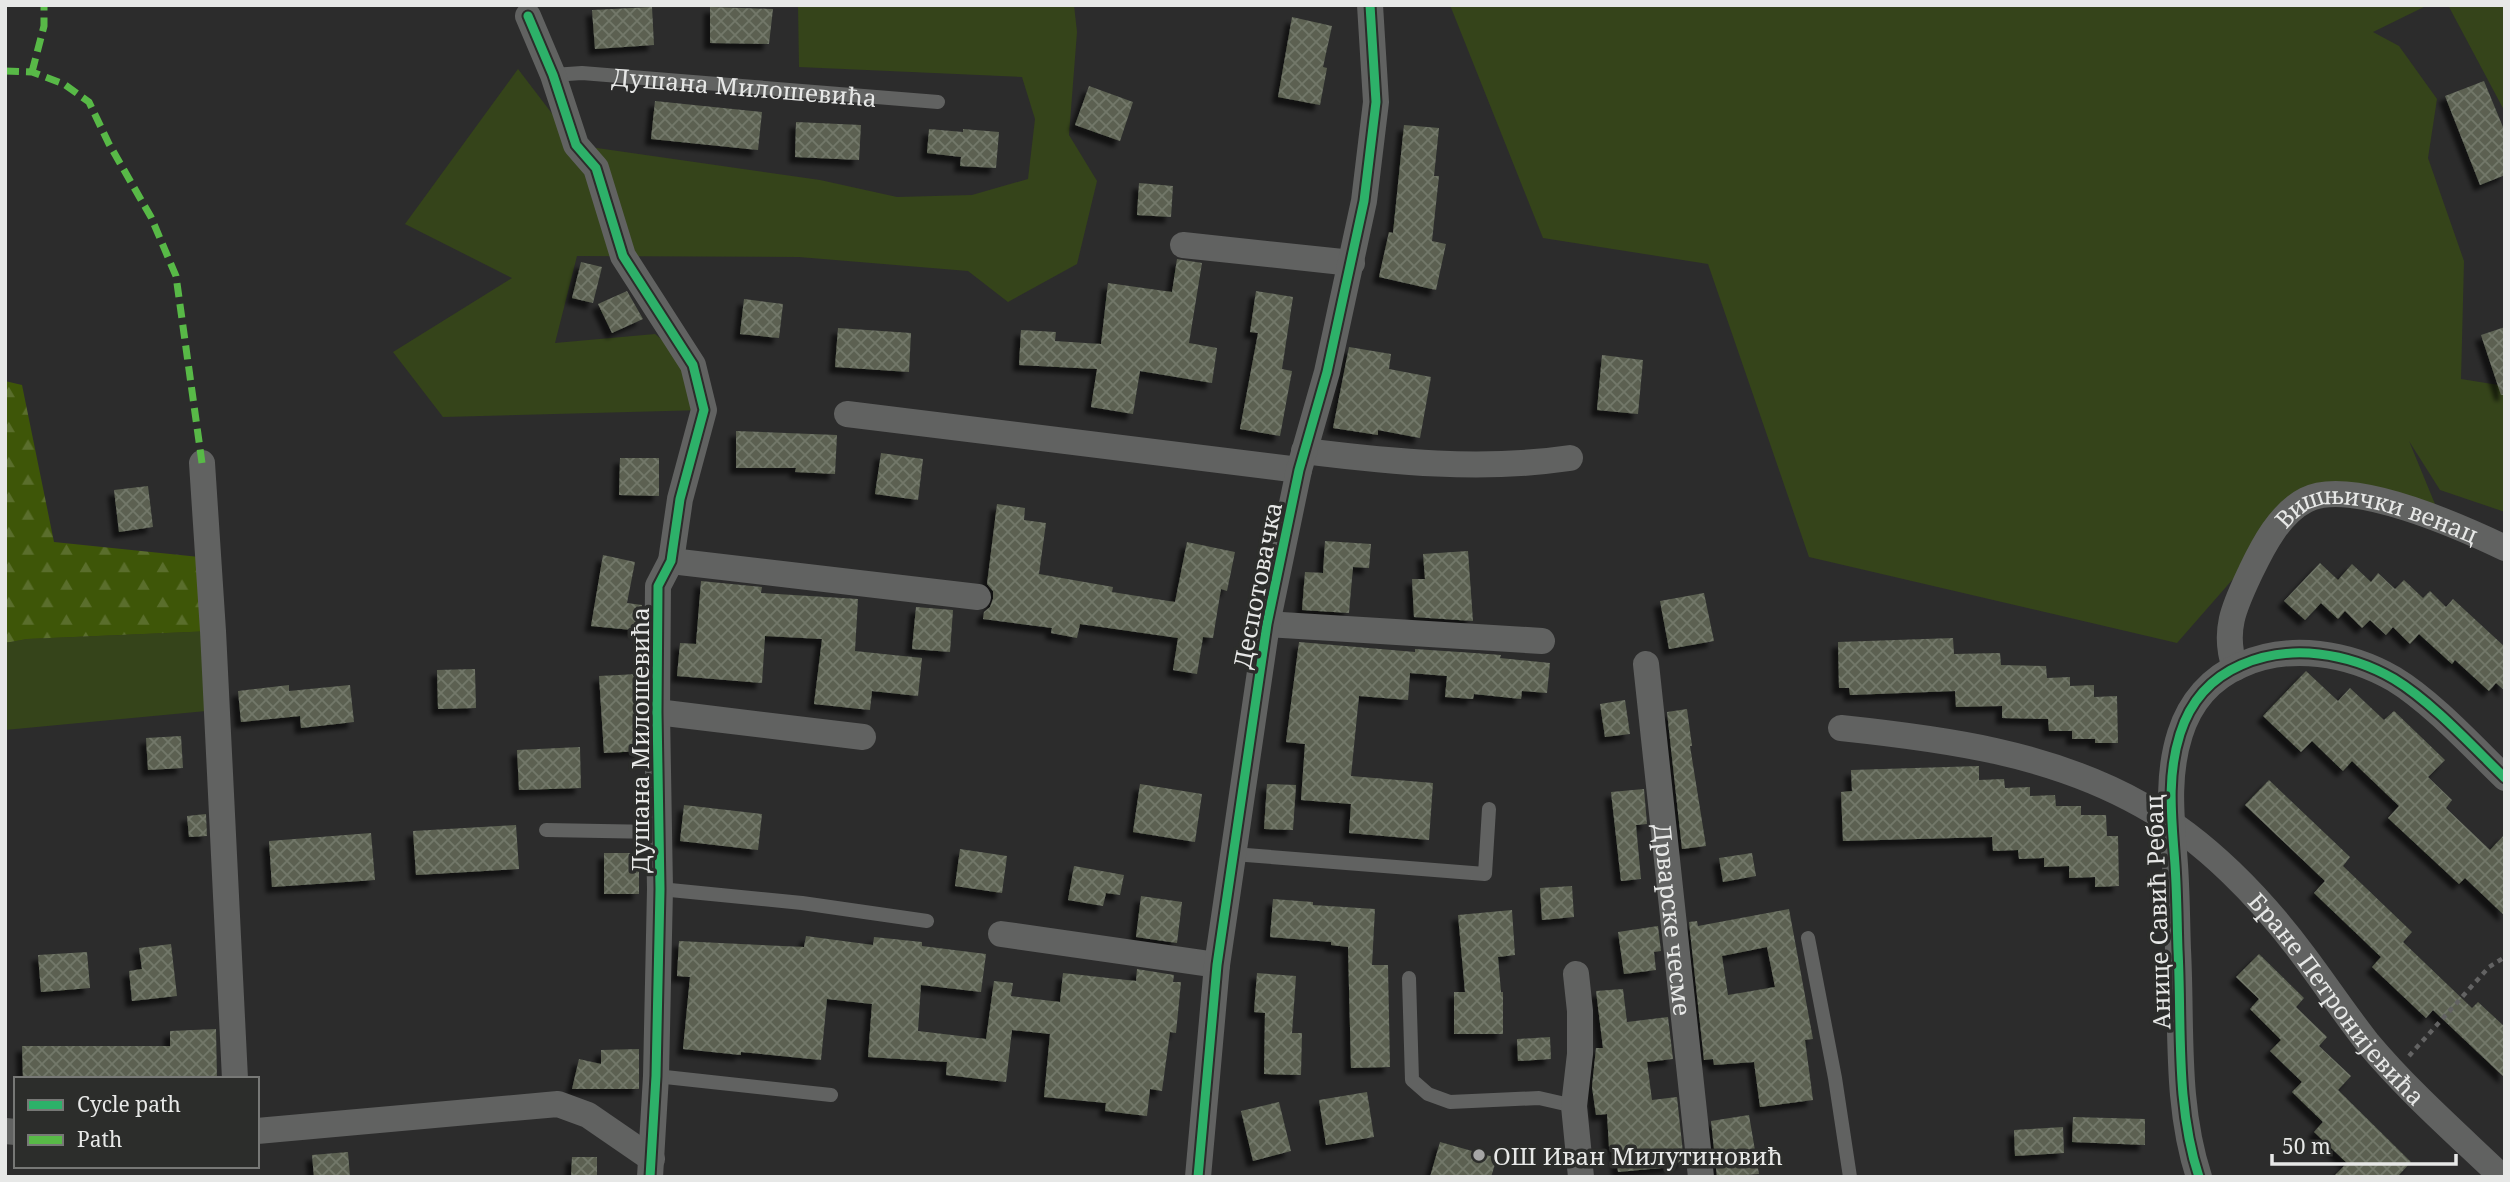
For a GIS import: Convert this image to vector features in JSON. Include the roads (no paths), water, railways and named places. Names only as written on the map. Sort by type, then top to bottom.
[{"type":"street","name":"Деспотовачка","points":[[1198,1177],[1217,965],[1267,624],[1301,460],[1327,372],[1364,201],[1376,102],[1370,5]]},
{"type":"street","name":"Душана Милошевића","points":[[528,16],[553,75],[576,145],[596,168],[623,256],[693,365],[704,410],[680,499],[671,561],[658,586],[657,832],[660,889],[651,1168]]},
{"type":"street","points":[[1183,244],[1352,263]]},
{"type":"street","points":[[847,414],[1301,460],[1529,464],[1570,458]]},
{"type":"street","points":[[202,463],[236,1077]]},
{"type":"street","name":"Вишњички венац","points":[[2235,668],[2228,649],[2228,636],[2232,615],[2244,585],[2274,531],[2288,514],[2306,500],[2323,495],[2339,495],[2386,502],[2442,521],[2505,548]]},
{"type":"street","points":[[671,561],[978,597]]},
{"type":"street","points":[[1267,624],[1542,641]]},
{"type":"street","name":"Анице Савић Ребац","points":[[2199,1177],[2188,1132],[2182,1081],[2175,865],[2171,823],[2173,765],[2185,721],[2200,695],[2218,678],[2261,657],[2312,653],[2363,664],[2396,680],[2428,705],[2505,778]]},
{"type":"street","name":"Дрварске чесме","points":[[1646,664],[1700,1177]]},
{"type":"street","points":[[657,712],[863,737]]},
{"type":"street","name":"Анице Савић Ребац","points":[[1841,728],[1951,741],[2020,757],[2127,797],[2171,823]]},
{"type":"street","name":"Бране Петронијевића","points":[[2171,823],[2263,906],[2394,1072],[2502,1177]]},
{"type":"street","points":[[1001,934],[1217,965]]},
{"type":"street","points":[[1576,974],[1580,1011],[1580,1054],[1574,1106],[1581,1177]]},
{"type":"street","points":[[259,1131],[558,1104],[588,1115],[651,1168]]},
{"type":"lane","name":"Душана Милошевића","points":[[553,75],[582,74],[938,102]]},
{"type":"lane","points":[[1233,854],[1485,874],[1489,809]]},
{"type":"lane","points":[[546,830],[657,832]]},
{"type":"lane","points":[[660,889],[802,903],[927,921]]},
{"type":"lane","points":[[1808,939],[1835,1079],[1850,1177]]},
{"type":"lane","points":[[1409,978],[1412,1080],[1429,1094],[1450,1101],[1539,1098],[1574,1106]]},
{"type":"lane","points":[[656,1076],[831,1095]]},
{"type":"place","name":"ОШ Иван Милутиновић","points":[[1479,1155]]}]
